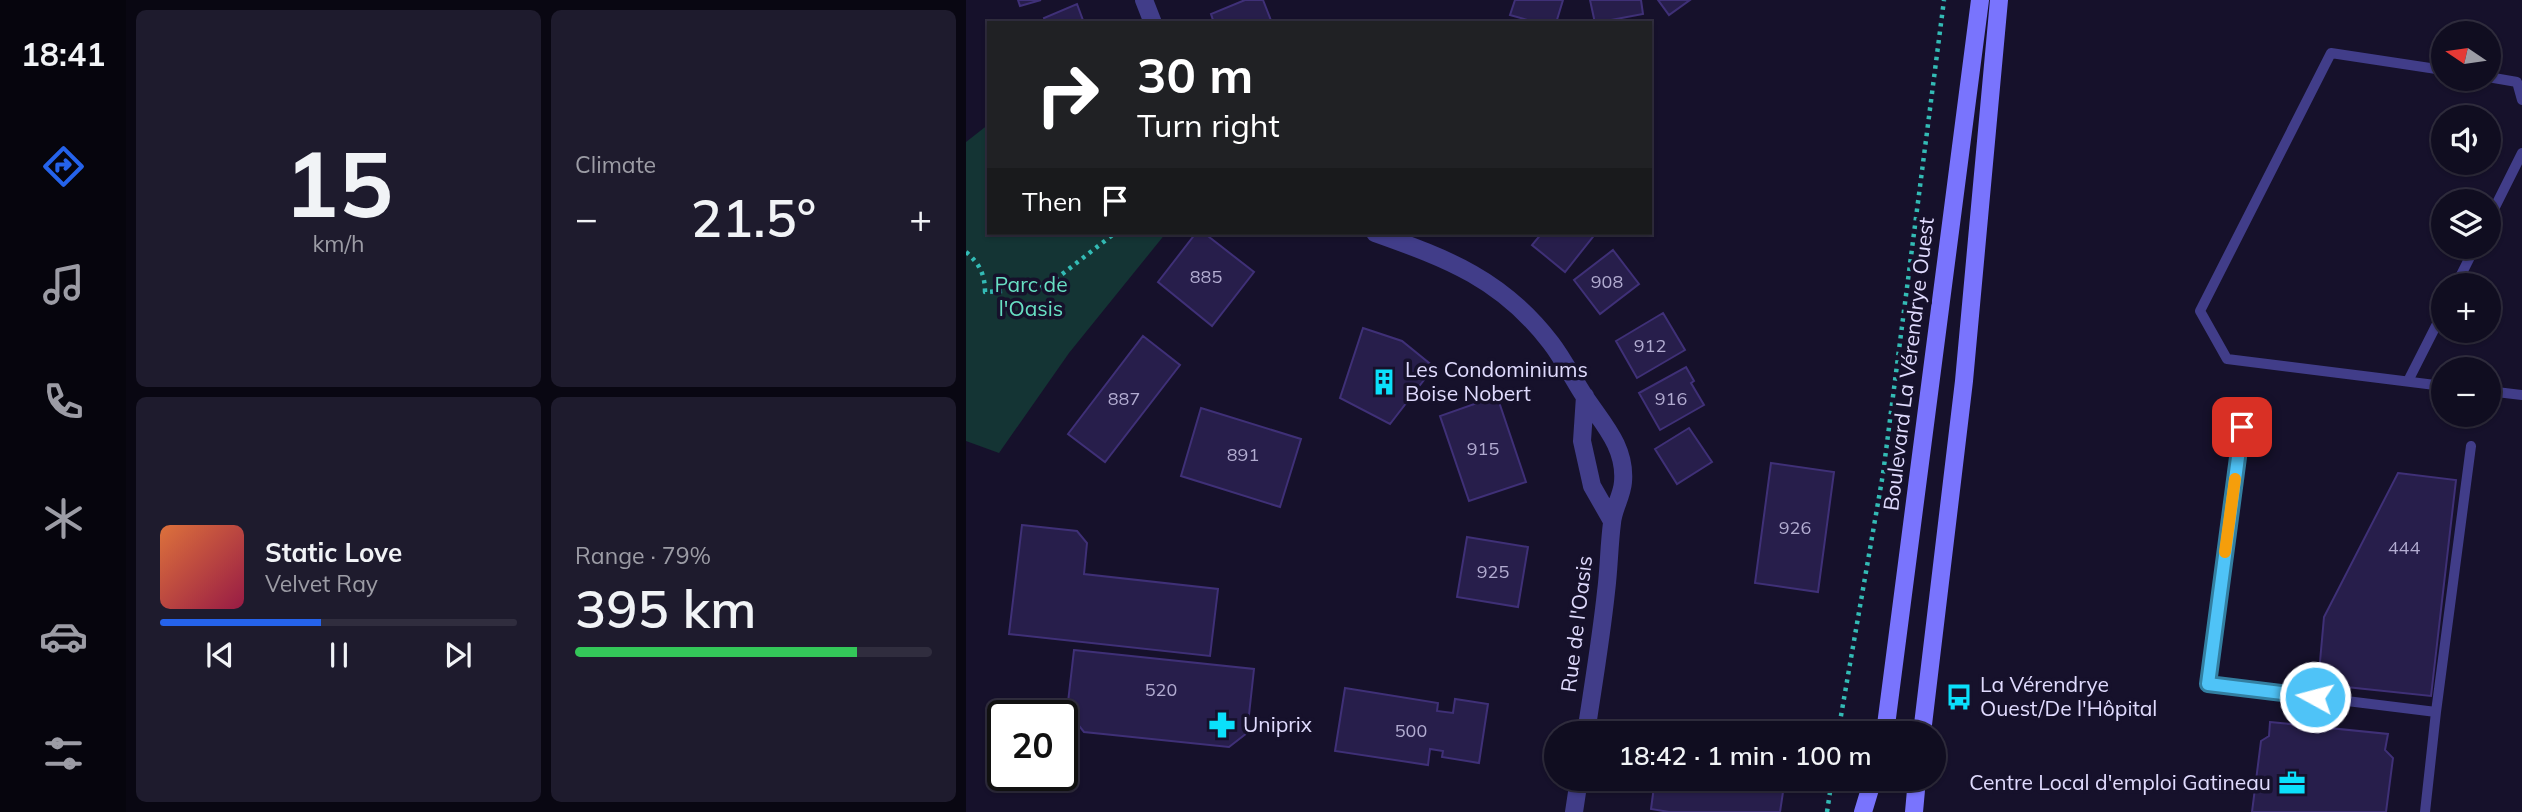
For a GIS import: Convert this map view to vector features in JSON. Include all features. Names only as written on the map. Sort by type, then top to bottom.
[{"type":"main road","name":"Boulevard La Vérendrye Ouest","points":[[1887,721],[1980,0]]},
{"type":"main road","points":[[1924,721],[1964,381],[1999,0]]},
{"type":"main road","points":[[1863,812],[1869,791]]},
{"type":"main road","points":[[1876,812],[1879,791]]},
{"type":"main road","points":[[1914,812],[1917,791]]},
{"type":"main road","points":[[1919,791],[1920,812]]},
{"type":"street","points":[[1144,0],[1152,21]]},
{"type":"street","name":"Rue de l'Oasis","points":[[1380,235],[1449,261],[1499,290],[1536,324],[1566,364],[1584,396],[1612,432],[1622,466],[1623,483],[1612,521],[1606,594],[1588,721]]},
{"type":"street","points":[[1584,396],[1582,441],[1592,486],[1612,521]]},
{"type":"street","points":[[1574,812],[1577,791]]},
{"type":"lane","points":[[2431,68],[2331,53],[2200,311],[2227,359],[2431,385]]},
{"type":"lane","points":[[2501,79],[2517,82],[2522,100]]},
{"type":"lane","points":[[2501,194],[2522,153]]},
{"type":"lane","points":[[2409,382],[2431,337]]},
{"type":"lane","points":[[2501,393],[2522,395]]},
{"type":"lane","points":[[2242,427],[2208,684],[2436,712]]},
{"type":"lane","points":[[2425,812],[2471,446]]},
{"type":"path","points":[[1841,721],[1883,474],[1944,0]]},
{"type":"path","points":[[966,252],[982,271],[985,292],[1038,289],[1052,282],[1112,235]]},
{"type":"path","points":[[1827,812],[1830,791]]},
{"type":"green space","name":"Parc de l'Oasis","points":[[987,126],[987,235],[1164,235],[1069,353],[999,453],[966,441],[966,142]]},
{"type":"building","points":[[1018,0],[1041,0],[1020,6]]},
{"type":"building","points":[[1245,0],[1263,0],[1271,21],[1213,21],[1211,14]]},
{"type":"building","points":[[1515,0],[1563,0],[1557,21],[1531,21],[1510,15]]},
{"type":"building","points":[[1590,0],[1641,0],[1643,14],[1595,21]]},
{"type":"building","points":[[1658,0],[1690,0],[1669,15]]},
{"type":"building","points":[[1077,4],[1083,21],[1045,21],[1044,18]]},
{"type":"building","points":[[1194,235],[1207,235],[1254,272],[1212,326],[1158,282]]},
{"type":"building","points":[[1540,235],[1594,235],[1565,272],[1532,245]]},
{"type":"building","points":[[1613,250],[1639,284],[1600,314],[1574,280]]},
{"type":"building","points":[[1663,313],[1685,350],[1637,378],[1616,341]]},
{"type":"building","name":"Les Condominiums Boise Nobert","points":[[1363,328],[1402,341],[1434,367],[1390,424],[1340,398]]},
{"type":"building","points":[[1143,336],[1180,365],[1105,462],[1068,434]]},
{"type":"building","points":[[1686,367],[1694,381],[1691,383],[1704,405],[1660,430],[1639,393]]},
{"type":"building","points":[[1497,396],[1526,482],[1469,501],[1440,416]]},
{"type":"building","points":[[1201,408],[1301,439],[1280,507],[1181,476]]},
{"type":"building","points":[[1689,428],[1712,462],[1677,484],[1655,449]]},
{"type":"building","points":[[1771,463],[1834,472],[1818,592],[1755,583]]},
{"type":"building","points":[[2398,473],[2456,480],[2431,696],[2318,684],[2324,617]]},
{"type":"building","points":[[1022,525],[1077,531],[1087,543],[1084,574],[1218,589],[1210,656],[1009,634]]},
{"type":"building","points":[[1467,537],[1528,547],[1518,607],[1457,597]]},
{"type":"building","points":[[1074,650],[1254,669],[1247,733],[1229,747],[1084,732],[1078,725],[1078,700],[1068,700]]},
{"type":"building","points":[[1345,688],[1438,703],[1437,711],[1453,713],[1455,699],[1488,704],[1479,763],[1442,757],[1443,751],[1430,749],[1428,765],[1335,751]]},
{"type":"building","points":[[2270,722],[2388,734],[2385,750],[2393,758],[2386,812],[2252,812],[2261,741],[2269,736]]},
{"type":"building","points":[[1653,791],[1783,791],[1780,812],[1669,812],[1651,809]]},
{"type":"slow traffic","points":[[2225,552],[2235,479]]},
{"type":"place","name":"Les Condominiums Boise Nobert","points":[[1384,382]]},
{"type":"place","name":"La Vérendrye Ouest/De l'Hôpital","points":[[1959,697]]},
{"type":"place","name":"Uniprix","points":[[1222,725]]},
{"type":"place","name":"Centre Local d'emploi Gatineau","points":[[2292,783]]},
{"type":"route","points":[[2242,427],[2208,684],[2315,697]]}]
